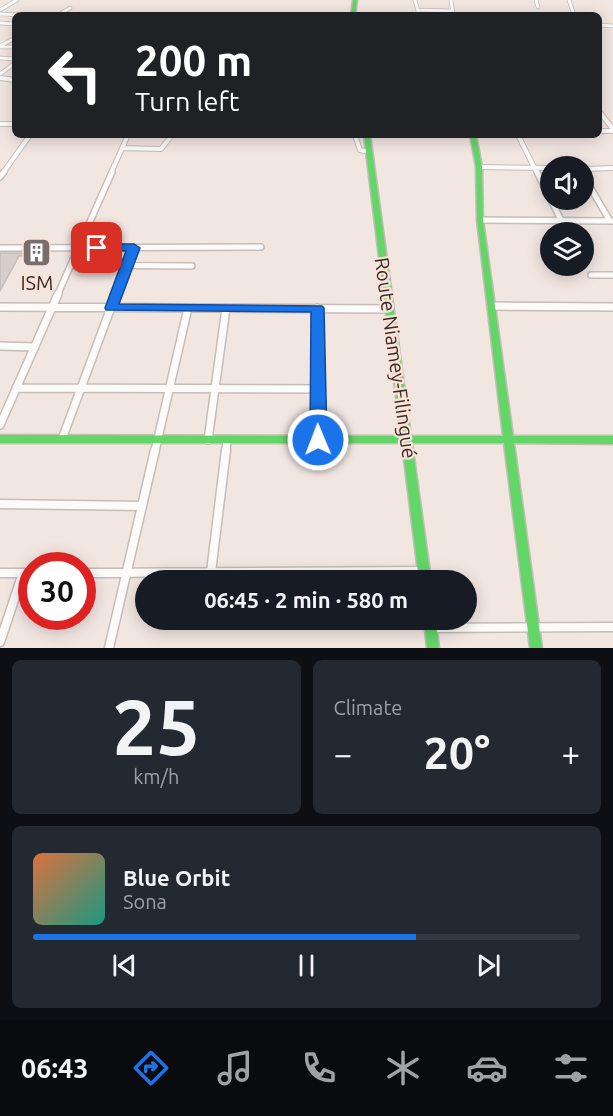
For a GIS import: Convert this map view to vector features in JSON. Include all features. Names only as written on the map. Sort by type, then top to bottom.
[{"type":"street","points":[[0,12],[17,0]]},
{"type":"street","points":[[536,0],[538,7]]},
{"type":"street","points":[[63,12],[70,8]]},
{"type":"street","points":[[0,76],[12,66]]},
{"type":"street","points":[[602,115],[613,130]]},
{"type":"street","points":[[0,177],[28,138]]},
{"type":"street","points":[[0,425],[127,138]]},
{"type":"street","points":[[122,148],[161,149],[170,138]]},
{"type":"street","points":[[356,138],[360,150],[369,152]]},
{"type":"street","name":"Route Niamey-Filingué","points":[[367,138],[423,570]]},
{"type":"street","points":[[474,138],[479,168],[480,220],[536,648]]},
{"type":"street","points":[[520,138],[540,176]]},
{"type":"street","points":[[479,168],[540,168]]},
{"type":"street","points":[[594,169],[613,168]]},
{"type":"street","points":[[594,193],[611,221]]},
{"type":"street","points":[[556,210],[561,220]]},
{"type":"street","points":[[480,220],[611,221]]},
{"type":"street","points":[[0,248],[261,247]]},
{"type":"street","points":[[62,439],[134,248]]},
{"type":"street","points":[[71,265],[192,266]]},
{"type":"street","points":[[594,275],[613,275]]},
{"type":"street","points":[[491,306],[613,307]]},
{"type":"street","points":[[0,307],[389,309]]},
{"type":"street","points":[[109,648],[188,308]]},
{"type":"street","points":[[208,440],[226,308]]},
{"type":"street","points":[[317,308],[318,440]]},
{"type":"street","points":[[0,346],[35,346]]},
{"type":"street","points":[[16,388],[318,388]]},
{"type":"street","points":[[0,439],[613,440]]},
{"type":"street","points":[[211,570],[227,440]]},
{"type":"street","points":[[0,504],[142,506]]},
{"type":"street","points":[[0,573],[18,573]]},
{"type":"street","points":[[96,573],[135,573]]},
{"type":"street","points":[[0,642],[18,596]]},
{"type":"street","points":[[477,626],[613,627]]},
{"type":"street","points":[[431,630],[433,648]]},
{"type":"building","points":[[0,253],[47,253],[45,256],[19,256],[0,291]]},
{"type":"traffic: fast","points":[[353,12],[355,0]]},
{"type":"traffic: fast","points":[[367,138],[424,570]]},
{"type":"traffic: fast","points":[[474,138],[479,167],[480,220],[536,648]]},
{"type":"traffic: fast","points":[[0,439],[613,440]]},
{"type":"traffic: fast","points":[[431,630],[433,648]]},
{"type":"place","name":"ISM","points":[[37,252]]},
{"type":"route","points":[[97,248],[134,248],[111,308],[317,308],[318,440]]}]
